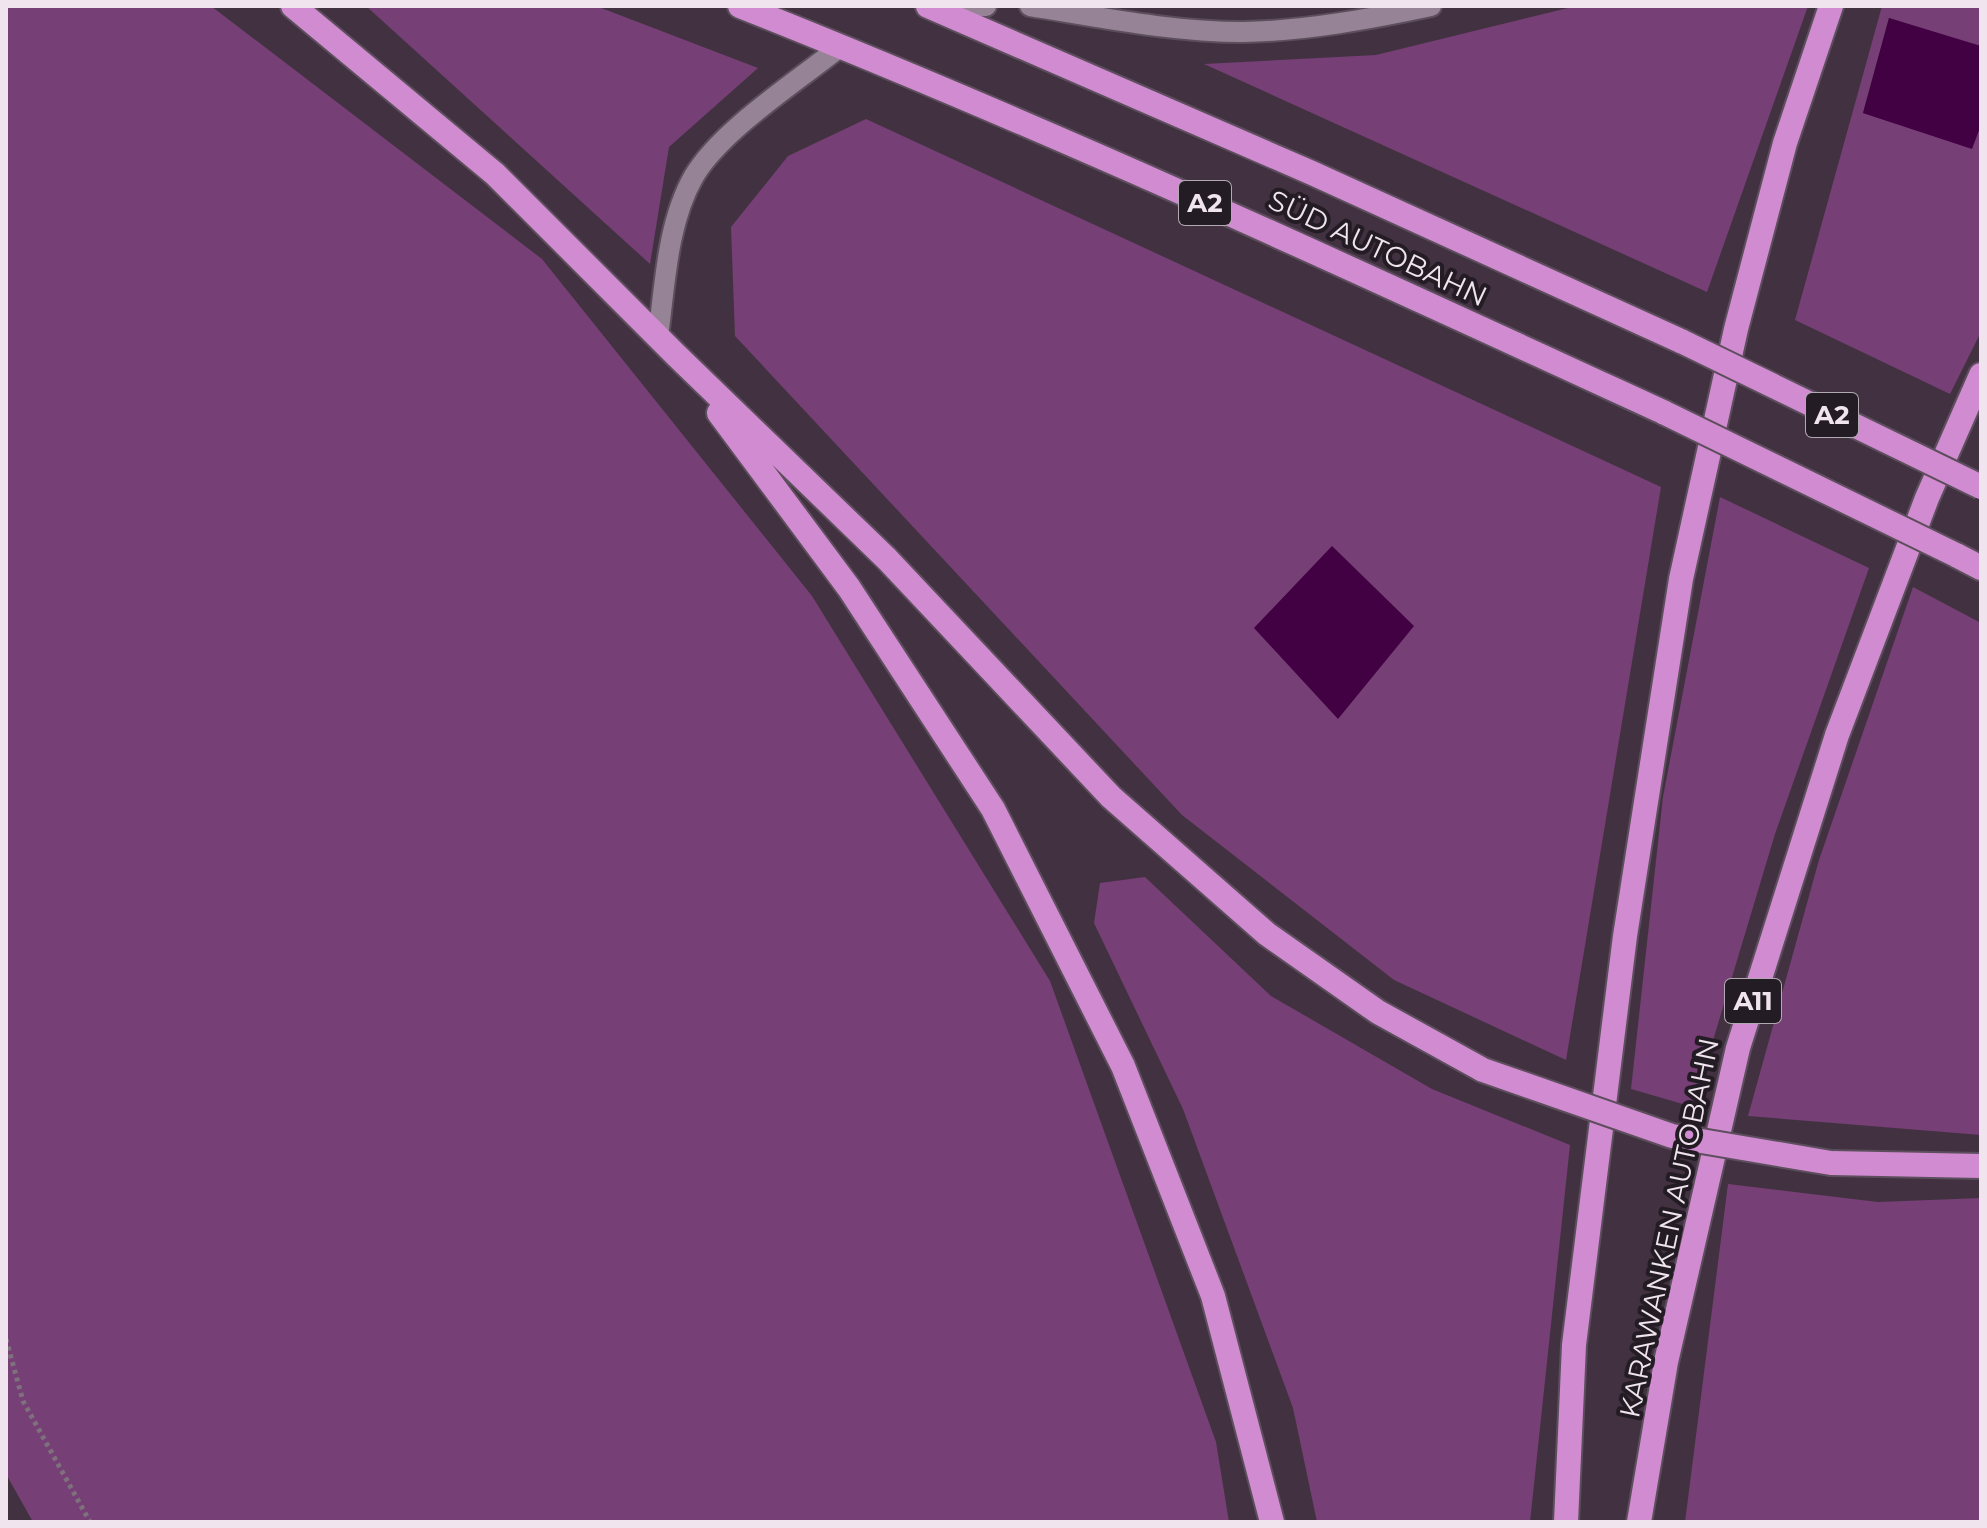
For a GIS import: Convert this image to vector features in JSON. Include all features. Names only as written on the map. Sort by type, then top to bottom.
[{"type":"highway","points":[[293,6],[495,174],[887,559],[1111,797],[1267,934],[1378,1012],[1483,1070],[1567,1102],[1672,1136],[1831,1163],[1981,1166]]},
{"type":"highway","name":"SÜD AUTOBAHN","points":[[740,6],[841,46],[1275,233],[1665,413],[1981,568]]},
{"type":"highway","points":[[1566,1522],[1574,1345],[1625,936],[1681,579],[1736,329],[1785,143],[1831,6]]},
{"type":"highway","name":"SÜD AUTOBAHN","points":[[930,7],[1312,173],[1683,342],[1981,487]]},
{"type":"highway","points":[[677,356],[849,588],[993,809],[1123,1066],[1185,1224],[1213,1296],[1272,1522]]},
{"type":"highway","name":"KARAWANKEN AUTOBAHN","points":[[1639,1522],[1666,1362],[1738,1048],[1837,735],[1927,498],[1981,375]]},
{"type":"lane","points":[[930,7],[986,6]]},
{"type":"lane","points":[[1030,6],[1136,23],[1243,32],[1365,19],[1431,6]]},
{"type":"lane","points":[[658,337],[676,224],[694,176],[727,136],[841,46]]},
{"type":"path","points":[[6,1339],[23,1401],[90,1522]]},
{"type":"shaded area","points":[[6,6],[211,6],[542,259],[812,596],[1050,981],[1216,1442],[1229,1522],[33,1522],[6,1474]]},
{"type":"shaded area","points":[[366,6],[596,6],[758,68],[669,147],[650,264]]},
{"type":"shaded area","points":[[1576,6],[1808,6],[1707,292],[1204,64],[1376,55]]},
{"type":"shaded area","points":[[1882,6],[1981,6],[1981,46],[1976,47],[1889,18],[1863,113],[1971,148],[1981,125],[1981,332],[1950,394],[1795,320]]},
{"type":"shaded area","points":[[1889,18],[1981,46],[1981,125],[1972,149],[1863,113]]},
{"type":"shaded area","points":[[866,119],[1661,487],[1566,1060],[1394,980],[1182,815],[735,336],[731,227],[788,156]]},
{"type":"shaded area","points":[[1720,497],[1869,568],[1775,834],[1693,1107],[1631,1089],[1663,797]]},
{"type":"shaded area","points":[[1332,546],[1414,626],[1338,719],[1254,628]]},
{"type":"shaded area","points":[[1913,587],[1981,623],[1981,1135],[1748,1116],[1819,860]]},
{"type":"shaded area","points":[[1145,877],[1271,996],[1432,1089],[1570,1145],[1530,1522],[1317,1522],[1293,1408],[1183,1109],[1094,923],[1100,883]]},
{"type":"shaded area","points":[[1728,1184],[1878,1202],[1981,1198],[1981,1522],[1685,1522]]}]
